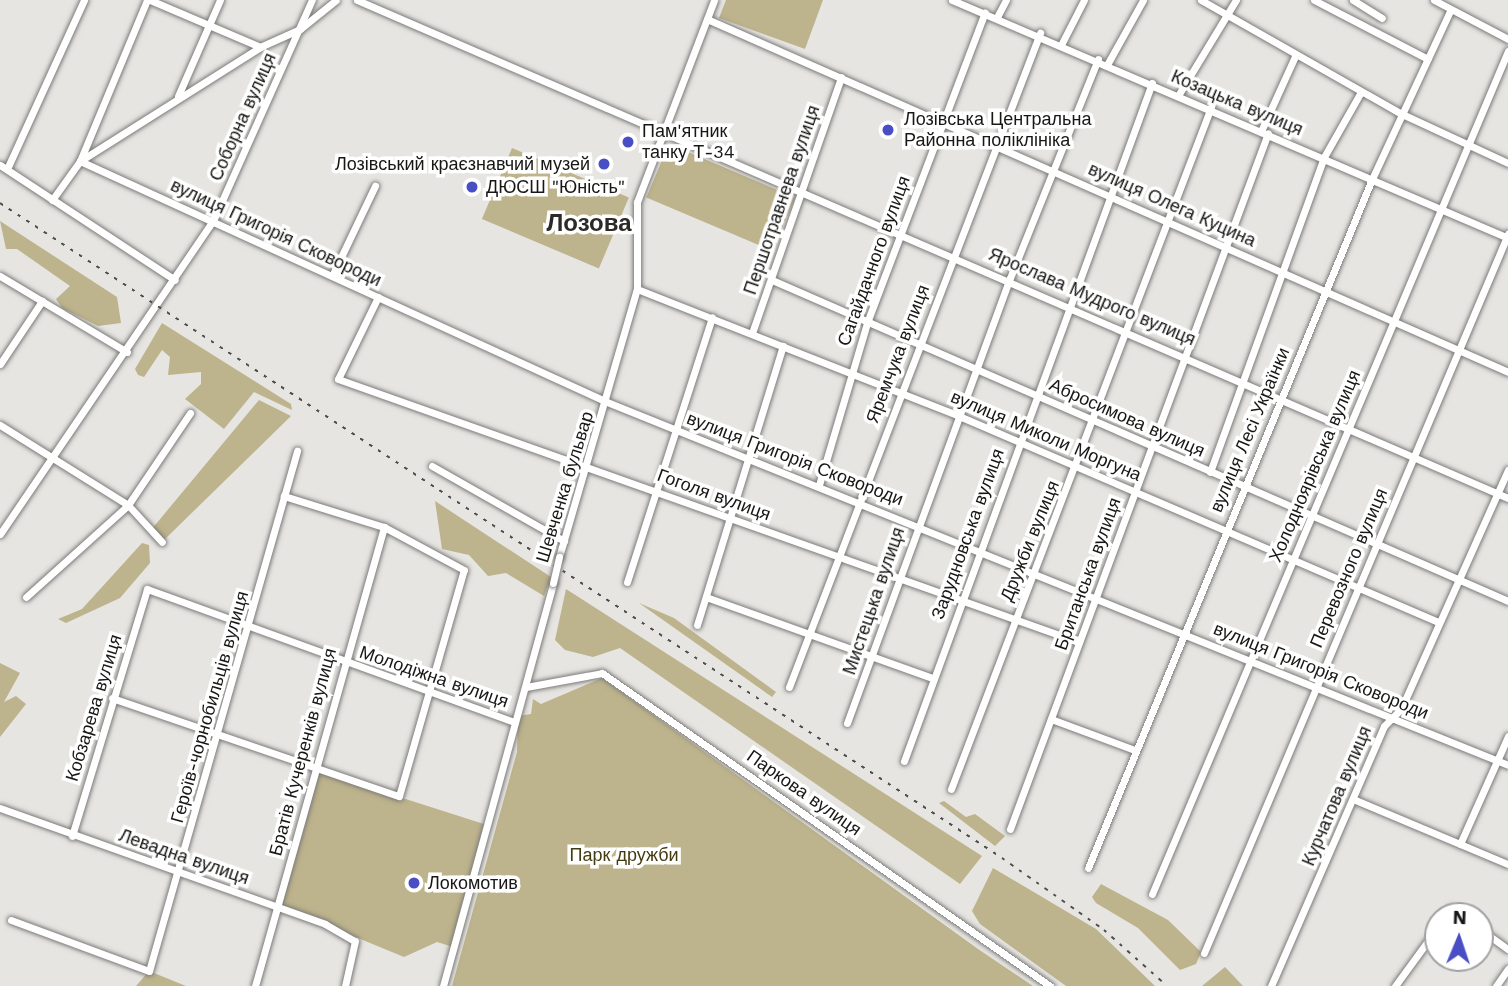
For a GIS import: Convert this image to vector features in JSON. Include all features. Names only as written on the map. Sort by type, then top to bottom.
[{"type":"street","points":[[84,0],[4,167],[175,280]]},
{"type":"street","points":[[52,200],[80,161],[148,0],[260,47]]},
{"type":"street","points":[[177,97],[220,0]]},
{"type":"street","name":"Соборна вулиця","points":[[0,534],[51,456],[127,352],[213,221],[312,0]]},
{"type":"street","points":[[80,161],[177,97],[260,47],[300,29],[336,0]]},
{"type":"street","name":"Ярослава Мудрого вулиця","points":[[357,0],[660,133],[1128,328],[1508,498]]},
{"type":"street","name":"Шевченка бульвар","points":[[443,986],[559,557],[607,402],[637,289],[636,202],[660,133],[714,0]]},
{"type":"street","name":"Козацька вулиця","points":[[952,0],[1040,33],[1507,237]]},
{"type":"street","points":[[997,17],[1006,0]]},
{"type":"street","points":[[1062,43],[1084,0]]},
{"type":"street","points":[[1108,63],[1143,0]]},
{"type":"street","points":[[1201,0],[1402,114],[1508,163]]},
{"type":"street","points":[[1179,94],[1236,0]]},
{"type":"street","points":[[1314,0],[1428,59]]},
{"type":"street","points":[[1353,0],[1382,18]]},
{"type":"street","points":[[1434,0],[1508,39]]},
{"type":"street","name":"вулиця Лесі Українки","points":[[1088,868],[1183,631],[1372,179],[1451,9]]},
{"type":"street","name":"Сагайдачного вулиця","points":[[819,485],[850,372],[985,12]]},
{"type":"street","name":"вулиця Олега Куцина","points":[[707,19],[1052,168],[1508,372]]},
{"type":"street","name":"Яремчука вулиця","points":[[789,687],[918,342],[1040,33]]},
{"type":"street","name":"Холодноярівська вулиця","points":[[1152,894],[1394,320],[1465,143],[1508,51]]},
{"type":"street","name":"Британська вулиця","points":[[1010,829],[1227,247],[1265,131],[1296,54]]},
{"type":"street","name":"Мистецька вулиця","points":[[847,723],[1010,278],[1098,59]]},
{"type":"street","name":"Першотравнева вулиця","points":[[752,333],[841,77]]},
{"type":"street","name":"Зарудновська вулиця","points":[[904,761],[959,600],[1152,83]]},
{"type":"street","points":[[1210,472],[1324,157],[1361,92]]},
{"type":"street","name":"Дружби вулиця","points":[[951,789],[1077,467],[1211,107]]},
{"type":"street","name":"вулиця Григорія Сковороди","points":[[80,161],[607,402],[979,548],[1508,765]]},
{"type":"street","points":[[332,276],[375,186]]},
{"type":"street","name":"Перевозного вулиця","points":[[1204,953],[1356,587],[1507,237]]},
{"type":"street","points":[[0,276],[127,352]]},
{"type":"street","name":"Абросимова вулиця","points":[[772,280],[869,320],[1311,517],[1508,601]]},
{"type":"street","name":"вулиця Миколи Моргуна","points":[[637,289],[959,416],[1226,528],[1438,622]]},
{"type":"street","name":"Гоголя вулиця","points":[[378,297],[338,379],[1079,642]]},
{"type":"street","points":[[0,364],[42,301]]},
{"type":"street","points":[[628,582],[679,430],[712,317]]},
{"type":"street","points":[[697,625],[783,346]]},
{"type":"street","points":[[0,348],[8,352]]},
{"type":"street","points":[[26,597],[128,505],[190,413]]},
{"type":"street","points":[[0,425],[128,505],[162,542]]},
{"type":"street","name":"Героїв-чорнобильців вулиця","points":[[11,919],[149,971],[219,735],[297,450]]},
{"type":"street","points":[[432,466],[565,541]]},
{"type":"street","name":"Курчатова вулиця","points":[[1271,986],[1353,799],[1460,579],[1508,470]]},
{"type":"street","points":[[112,698],[315,770],[399,796],[464,570],[384,527],[284,496]]},
{"type":"street","name":"Братів Кучеренків вулиця","points":[[255,986],[384,527]]},
{"type":"street","name":"Молодіжна вулиця","points":[[147,589],[248,629],[514,722]]},
{"type":"street","name":"Кобзарева вулиця","points":[[72,836],[147,589]]},
{"type":"street","points":[[706,597],[808,637],[932,678]]},
{"type":"street","name":"Паркова вулиця","points":[[526,687],[602,673],[1050,986]]},
{"type":"street","points":[[1051,719],[1135,750]]},
{"type":"street","points":[[1460,844],[1508,736]]},
{"type":"street","points":[[1353,799],[1508,864]]},
{"type":"street","name":"Левадна вулиця","points":[[0,808],[178,874],[278,905],[355,941],[345,986]]},
{"type":"street","points":[[1395,986],[1424,946]]},
{"type":"street","points":[[1496,986],[1508,969]]},
{"type":"green space","points":[[726,0],[823,0],[805,49],[719,18]]},
{"type":"green space","points":[[669,144],[795,198],[772,251],[646,197]]},
{"type":"green space","points":[[512,148],[629,198],[599,269],[482,219]]},
{"type":"green space","points":[[0,221],[117,297],[121,323],[98,326],[62,308],[56,299],[70,286],[17,249],[6,249]]},
{"type":"green space","points":[[162,323],[291,404],[292,410],[254,392],[224,429],[185,399],[201,384],[201,372],[168,375],[170,357],[162,350],[144,377],[138,375],[135,369]]},
{"type":"green space","points":[[259,400],[291,416],[162,542],[151,530]]},
{"type":"green space","points":[[435,501],[551,577],[544,596],[506,573],[488,576],[469,555],[442,549]]},
{"type":"green space","points":[[142,543],[149,545],[150,563],[120,598],[66,623],[58,619],[82,609]]},
{"type":"green space","points":[[566,589],[982,856],[960,884],[620,648],[593,657],[565,650],[555,640]]},
{"type":"green space","points":[[639,603],[674,618],[776,692],[772,697]]},
{"type":"green space","points":[[0,663],[20,673],[4,702],[16,696],[26,704],[0,737]]},
{"type":"green space","name":"Парк дружби","points":[[602,678],[1033,986],[452,986],[517,752],[518,716],[531,714],[533,699],[541,704]]},
{"type":"green space","points":[[315,770],[487,825],[453,947],[437,942],[404,957],[278,905]]},
{"type":"green space","points":[[944,801],[966,817],[975,814],[1005,836],[995,846],[939,803]]},
{"type":"green space","points":[[993,868],[1096,929],[1155,986],[1066,986],[980,924],[972,911]]},
{"type":"green space","points":[[1101,884],[1168,920],[1201,952],[1196,964],[1180,970],[1138,928],[1096,903],[1092,897]]},
{"type":"green space","points":[[1225,967],[1243,986],[1202,986]]},
{"type":"green space","points":[[149,971],[186,986],[136,986]]},
{"type":"railway","points":[[0,203],[1002,858],[1104,930],[1167,986]]},
{"type":"place","name":"Лозівська Центральна Районна поліклініка","points":[[888,130]]},
{"type":"place","name":"Пам'ятник танку Т-34","points":[[628,142]]},
{"type":"place","name":"Лозівський краєзнавчий музей","points":[[604,164]]},
{"type":"place","name":"ДЮСШ \"Юність\"","points":[[472,187]]},
{"type":"place","name":"Локомотив","points":[[414,883]]},
{"type":"district","name":"Лозова","points":[[589,224]]}]
